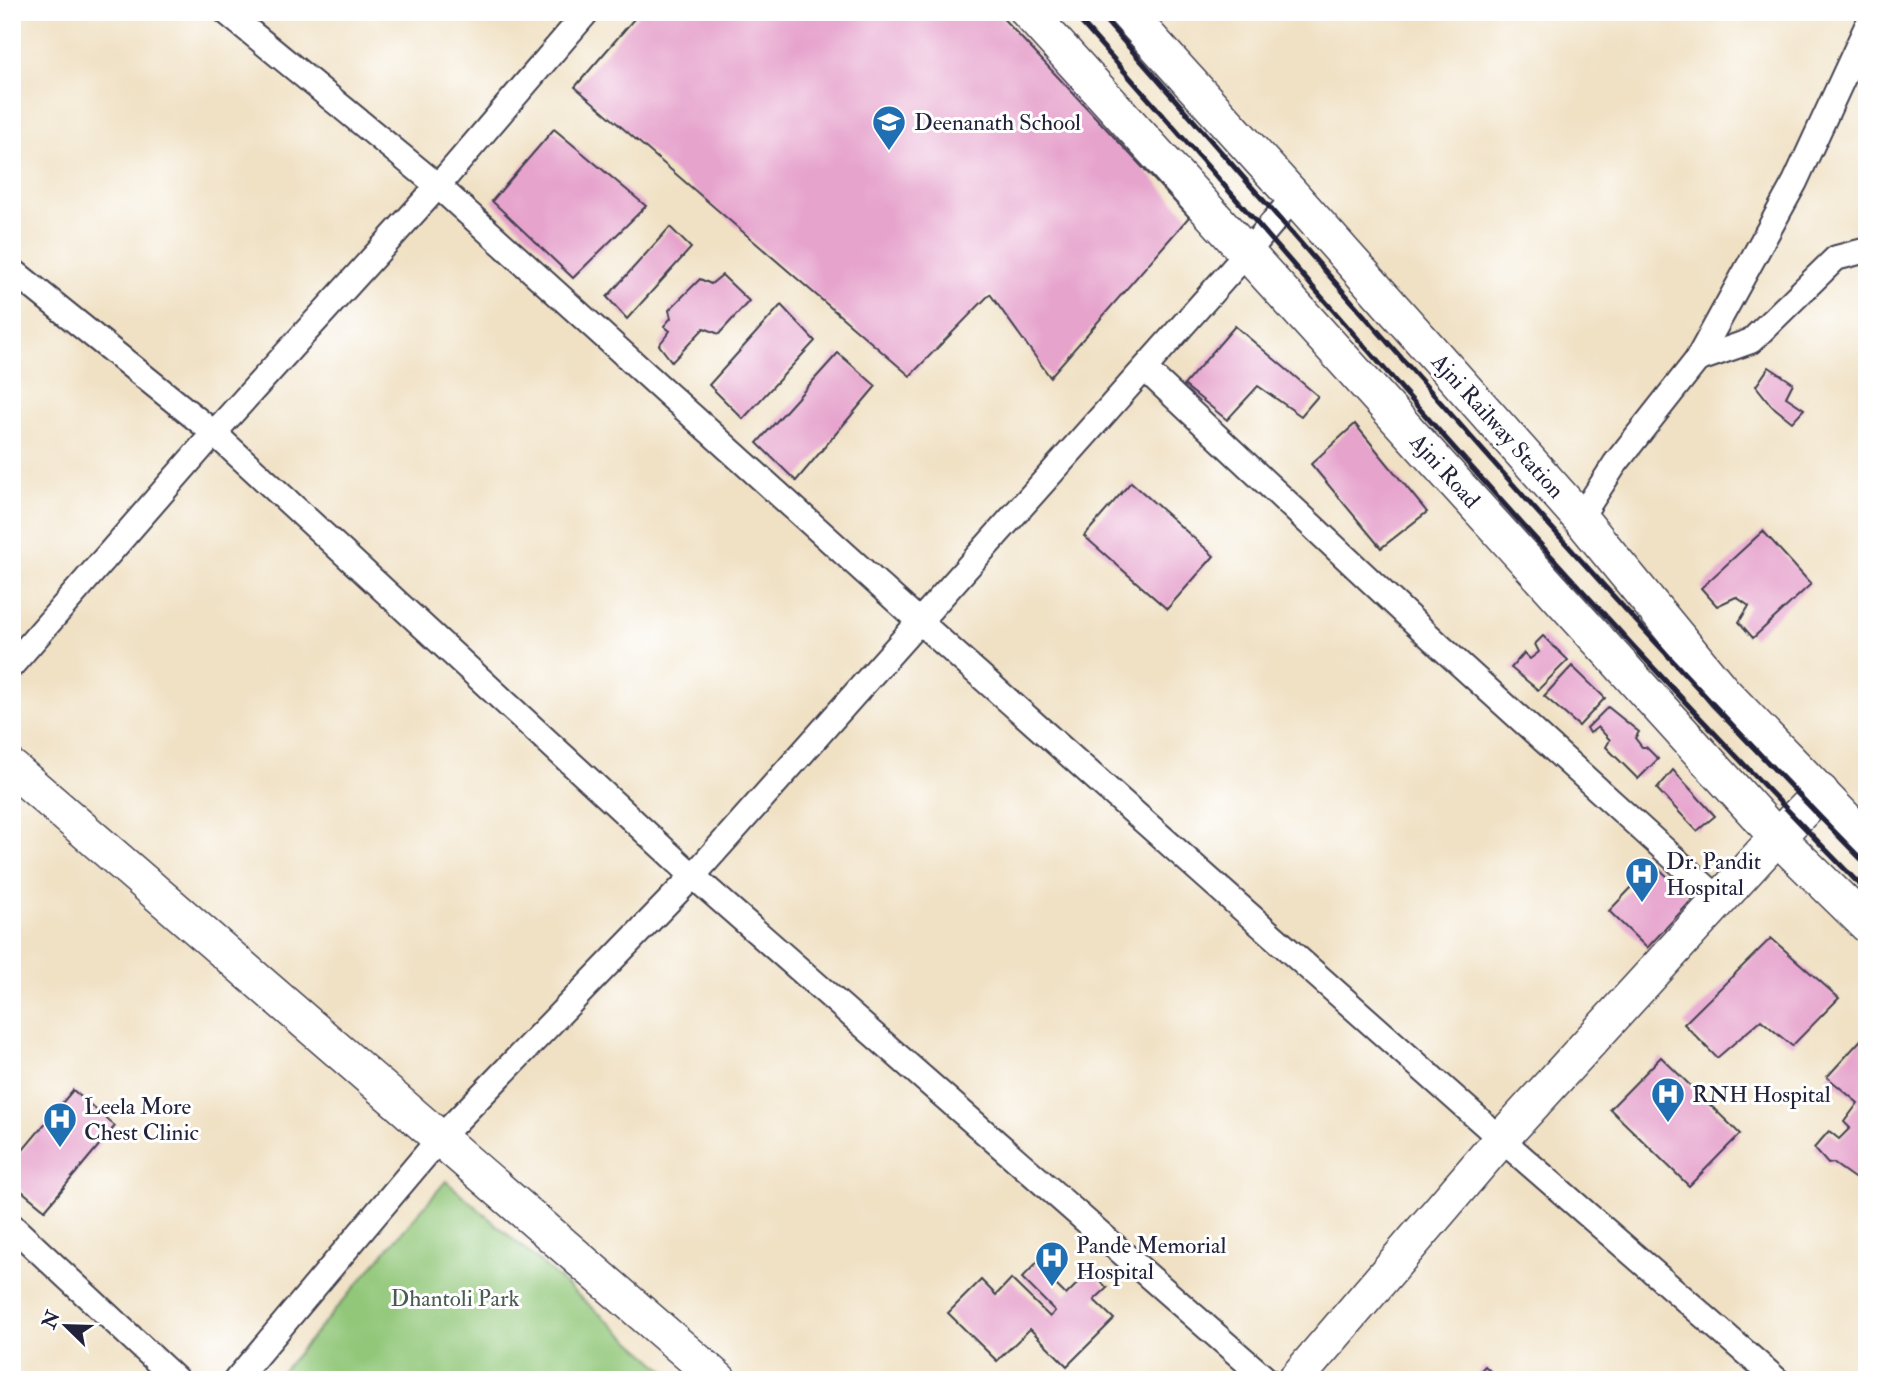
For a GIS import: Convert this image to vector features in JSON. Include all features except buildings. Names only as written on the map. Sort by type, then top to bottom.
[{"type":"main road","name":"Ajni Road","points":[[1028,12],[1777,837],[1863,913]]},
{"type":"main road","name":"Ajni Railway Station","points":[[1126,12],[1580,518],[1724,693],[1867,841]]},
{"type":"main road","points":[[12,768],[719,1380]]},
{"type":"main road","points":[[1295,1380],[1501,1139],[1821,792]]},
{"type":"street","points":[[226,12],[438,186],[920,622],[1501,1139],[1777,1380]]},
{"type":"street","points":[[12,665],[214,433],[438,186],[587,12]]},
{"type":"street","points":[[1580,518],[1615,464],[1697,360],[1795,182],[1867,26]]},
{"type":"street","points":[[236,1380],[440,1138],[693,876],[1294,197]]},
{"type":"street","points":[[1697,360],[1751,341],[1836,258],[1867,250]]},
{"type":"street","points":[[12,270],[214,433],[693,876],[1267,1380]]},
{"type":"street","points":[[1144,369],[1441,647],[1720,900]]},
{"type":"street","points":[[12,1226],[177,1380]]},
{"type":"green space","name":"Dhantoli Park","points":[[446,1181],[676,1380],[275,1380]]},
{"type":"railway","points":[[1072,12],[1521,523],[1618,630],[1867,892]]},
{"type":"railway","points":[[1098,12],[1572,551],[1767,762],[1867,865]]},
{"type":"place","name":"Deenanath School","points":[[889,152]]},
{"type":"place","name":"Dr. Pandit Hospital","points":[[1642,904]]},
{"type":"place","name":"RNH Hospital","points":[[1668,1124]]},
{"type":"place","name":"Leela More Chest Clinic","points":[[60,1149]]},
{"type":"place","name":"Pande Memorial Hospital","points":[[1052,1288]]}]
